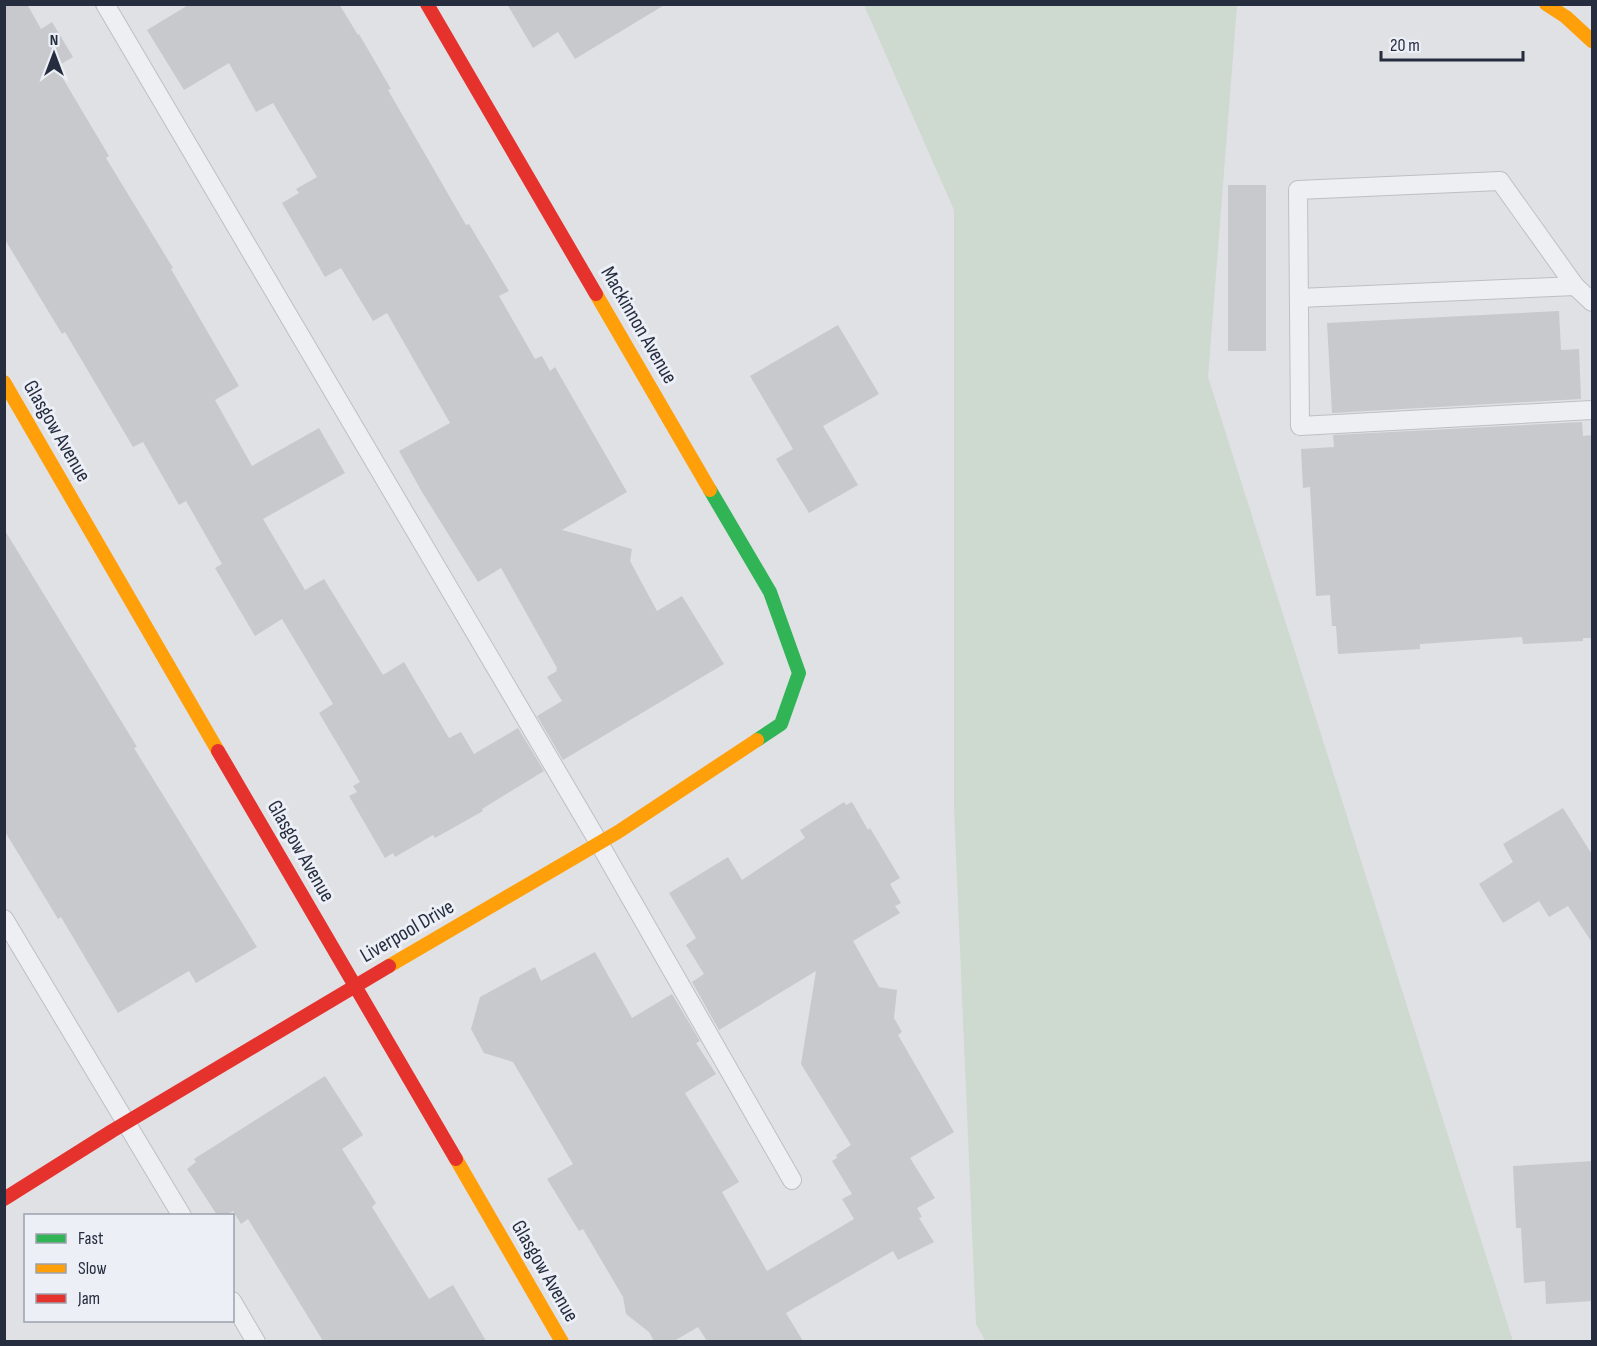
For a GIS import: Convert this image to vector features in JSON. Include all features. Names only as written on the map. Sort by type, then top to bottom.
[{"type":"street","name":"Mackinnon Avenue","points":[[427,4],[770,592],[799,673]]},
{"type":"street","points":[[1546,4],[1566,17],[1593,41]]},
{"type":"street","name":"Glasgow Avenue","points":[[4,382],[562,1341]]},
{"type":"street","name":"Liverpool Drive","points":[[4,1199],[127,1122],[599,843],[781,724],[799,673]]},
{"type":"lane","points":[[105,4],[599,843],[792,1180]]},
{"type":"lane","points":[[1593,302],[1575,286],[1500,181],[1298,190],[1300,426],[1593,410]]},
{"type":"lane","points":[[1299,298],[1575,286]]},
{"type":"lane","points":[[4,919],[181,1214]]},
{"type":"lane","points":[[234,1304],[256,1341]]},
{"type":"shaded area","points":[[864,5],[1237,5],[1208,377],[1513,1341],[986,1342],[976,1324],[954,808],[954,210]]},
{"type":"building","points":[[4,4],[27,4],[41,29],[52,22],[73,57],[56,67],[109,156],[106,158],[173,268],[171,269],[239,386],[215,400],[252,466],[319,428],[345,473],[263,519],[305,590],[324,579],[383,675],[404,662],[449,738],[461,732],[474,754],[518,728],[544,771],[482,809],[483,811],[435,838],[433,835],[395,857],[393,853],[385,858],[349,796],[357,792],[353,786],[360,782],[319,713],[333,704],[282,619],[255,636],[215,568],[222,564],[186,501],[179,505],[143,442],[133,447],[65,332],[62,334],[4,238]]},
{"type":"building","points":[[190,4],[339,4],[391,89],[388,90],[466,225],[469,224],[509,291],[499,296],[535,359],[542,356],[550,371],[555,367],[627,492],[562,530],[632,549],[630,561],[657,611],[682,596],[724,664],[563,760],[537,716],[562,701],[547,677],[557,671],[557,668],[501,568],[478,582],[399,451],[450,423],[387,313],[373,321],[341,268],[325,277],[282,203],[299,193],[296,189],[317,177],[273,103],[256,112],[229,63],[184,90],[147,30]]},
{"type":"building","points":[[507,4],[666,4],[575,59],[558,32],[533,48]]},
{"type":"building","points":[[1228,185],[1266,185],[1266,351],[1228,351]]},
{"type":"building","points":[[1559,311],[1561,350],[1579,349],[1581,399],[1332,413],[1327,323]]},
{"type":"building","points":[[838,325],[879,394],[823,426],[858,485],[809,513],[776,459],[793,449],[750,376]]},
{"type":"building","points":[[1582,422],[1583,436],[1593,435],[1593,638],[1583,638],[1583,641],[1523,644],[1522,637],[1420,644],[1420,649],[1338,654],[1336,626],[1332,626],[1330,595],[1316,596],[1310,487],[1303,488],[1301,449],[1334,447],[1333,435]]},
{"type":"building","points":[[4,529],[137,747],[134,748],[257,947],[196,983],[189,971],[118,1013],[61,917],[58,919],[4,830]]},
{"type":"building","points":[[844,802],[846,805],[852,802],[900,878],[890,884],[901,903],[895,906],[900,913],[853,941],[879,987],[897,990],[894,1018],[902,1032],[898,1035],[954,1132],[910,1158],[935,1198],[917,1208],[922,1217],[919,1218],[934,1242],[898,1260],[893,1251],[786,1313],[803,1341],[707,1341],[698,1327],[674,1341],[654,1341],[649,1332],[626,1314],[623,1297],[583,1229],[579,1231],[547,1179],[573,1164],[513,1062],[484,1053],[471,1029],[480,997],[535,967],[541,981],[595,952],[632,1018],[672,994],[700,1041],[696,1043],[716,1074],[685,1093],[739,1182],[722,1192],[767,1271],[854,1219],[842,1199],[852,1194],[832,1161],[837,1158],[836,1155],[851,1145],[801,1064],[816,971],[719,1030],[692,982],[704,974],[686,945],[696,938],[669,893],[728,857],[742,880],[805,838],[800,830]]},
{"type":"building","points":[[1563,808],[1593,856],[1593,944],[1568,906],[1549,917],[1539,901],[1503,923],[1479,884],[1513,862],[1503,844]]},
{"type":"building","points":[[325,1076],[363,1135],[342,1149],[376,1203],[372,1207],[429,1299],[453,1285],[486,1341],[323,1341],[248,1219],[241,1224],[233,1211],[228,1214],[216,1214],[187,1169],[196,1162],[194,1159]]},
{"type":"building","points":[[1593,1161],[1593,1301],[1546,1304],[1545,1281],[1524,1283],[1521,1228],[1516,1228],[1513,1166]]},
{"type":"traffic: fast","points":[[710,490],[770,592],[799,673],[781,724],[757,740]]},
{"type":"traffic: slow","points":[[1546,4],[1566,17],[1592,41]]},
{"type":"traffic: slow","points":[[596,294],[710,490]]},
{"type":"traffic: slow","points":[[4,382],[218,751]]},
{"type":"traffic: slow","points":[[389,966],[618,832],[757,740]]},
{"type":"traffic: slow","points":[[456,1159],[562,1342]]},
{"type":"traffic: jam","points":[[427,4],[596,294]]},
{"type":"traffic: jam","points":[[218,751],[456,1159]]},
{"type":"traffic: jam","points":[[4,1199],[112,1131],[389,966]]}]
